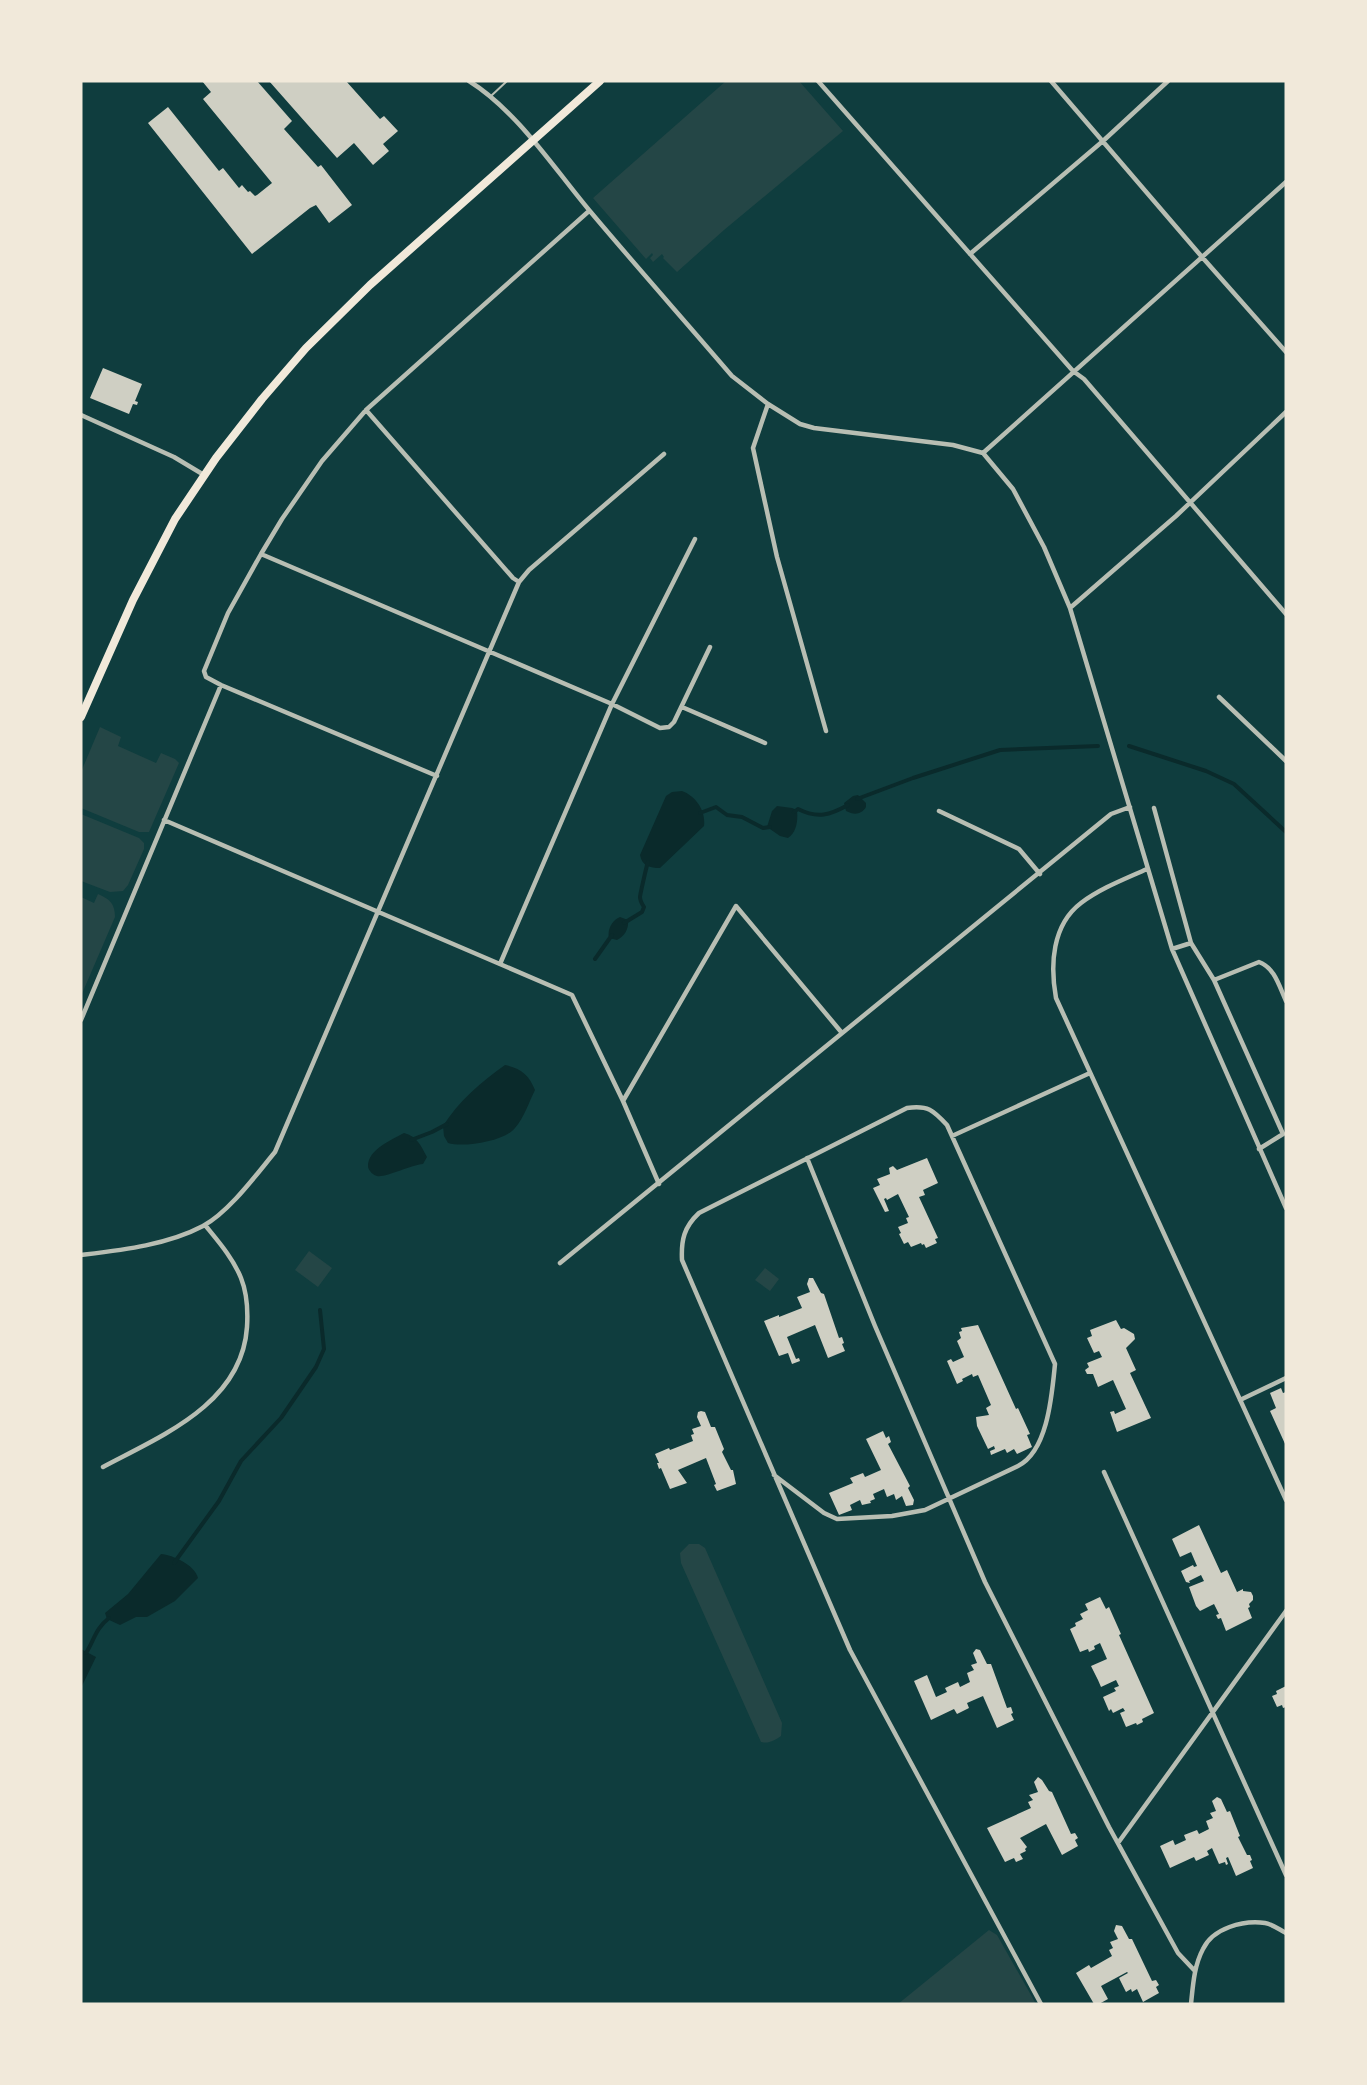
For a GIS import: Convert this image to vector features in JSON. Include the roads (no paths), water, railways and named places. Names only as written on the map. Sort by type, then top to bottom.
[{"type":"main road","points":[[81,717],[146,573],[176,519],[204,475],[262,399],[319,335],[370,285],[600,81]]},
{"type":"street","points":[[469,81],[491,96],[533,141],[732,376],[768,404],[787,417],[814,428],[953,445],[983,453],[1013,489],[1044,547],[1070,608],[1172,949],[1286,1208]]},
{"type":"street","points":[[818,81],[1073,371],[1084,379],[1180,488],[1189,502],[1286,614]]},
{"type":"street","points":[[1051,81],[1286,352]]},
{"type":"street","points":[[970,254],[1103,141],[1168,81]]},
{"type":"street","points":[[983,453],[1286,182]]},
{"type":"street","points":[[437,777],[210,680],[205,674],[206,666],[228,613],[261,554],[322,461],[366,410],[590,210]]},
{"type":"street","points":[[768,404],[753,448],[784,583],[826,731]]},
{"type":"street","points":[[366,410],[519,582]]},
{"type":"street","points":[[1070,608],[1176,516],[1286,412]]},
{"type":"street","points":[[81,416],[174,457],[204,475]]},
{"type":"street","points":[[81,1255],[163,1240],[205,1225],[238,1197],[275,1152],[519,582],[529,570],[664,454]]},
{"type":"street","points":[[500,964],[612,704],[695,539]]},
{"type":"street","points":[[261,554],[612,704],[660,728],[669,727],[682,707],[710,647]]},
{"type":"street","points":[[81,1020],[221,685]]},
{"type":"street","points":[[1218,697],[1286,761]]},
{"type":"street","points":[[682,707],[765,743]]},
{"type":"street","points":[[561,1263],[1111,814],[1130,807]]},
{"type":"street","points":[[1154,808],[1191,943],[1214,980],[1284,1133],[1259,1149]]},
{"type":"street","points":[[939,811],[1019,849],[1040,874]]},
{"type":"street","points":[[164,820],[572,995],[623,1101],[659,1184]]},
{"type":"street","points":[[1147,869],[1101,890],[1079,904],[1067,920],[1052,958],[1056,998],[1286,1500]]},
{"type":"street","points":[[623,1101],[736,906],[842,1033]]},
{"type":"street","points":[[1172,949],[1191,943]]},
{"type":"street","points":[[1214,980],[1259,962],[1268,966],[1273,972],[1286,1001]]},
{"type":"street","points":[[952,1136],[1090,1073]]},
{"type":"street","points":[[774,1475],[824,1513],[837,1520],[892,1516],[926,1510],[1028,1461],[1039,1443],[1051,1402],[1055,1364],[947,1125],[935,1112],[922,1106],[907,1108],[699,1213],[684,1231],[681,1247],[682,1260],[752,1426],[850,1650],[1041,2004]]},
{"type":"street","points":[[807,1158],[986,1582],[1118,1843],[1178,1953],[1194,1970]]},
{"type":"street","points":[[103,1467],[205,1407],[224,1389],[242,1354],[246,1340],[247,1320],[246,1297],[242,1280],[232,1261],[205,1225]]},
{"type":"street","points":[[1240,1400],[1286,1378]]},
{"type":"street","points":[[1104,1472],[1286,1875]]},
{"type":"street","points":[[1118,1843],[1286,1611]]},
{"type":"street","points":[[1191,2004],[1194,1970],[1203,1946],[1225,1927],[1244,1923],[1266,1923],[1286,1933]]},
{"type":"lane","points":[[491,96],[507,81]]},
{"type":"waterway","points":[[857,799],[1000,750],[1098,746]]},
{"type":"waterway","points":[[1129,746],[1206,771],[1234,784],[1286,832]]},
{"type":"waterway","points":[[794,812],[798,809],[818,815],[848,805]]},
{"type":"waterway","points":[[700,813],[716,807],[727,815],[742,817],[763,828],[770,827]]},
{"type":"waterway","points":[[624,923],[642,912],[644,907],[640,897],[648,862]]},
{"type":"waterway","points":[[595,959],[612,935]]},
{"type":"waterway","points":[[411,1140],[447,1124]]},
{"type":"waterway","points":[[174,1563],[219,1501],[241,1461],[281,1418],[316,1367],[324,1349],[320,1310]]},
{"type":"waterway","points":[[86,1653],[98,1630],[109,1618]]}]
